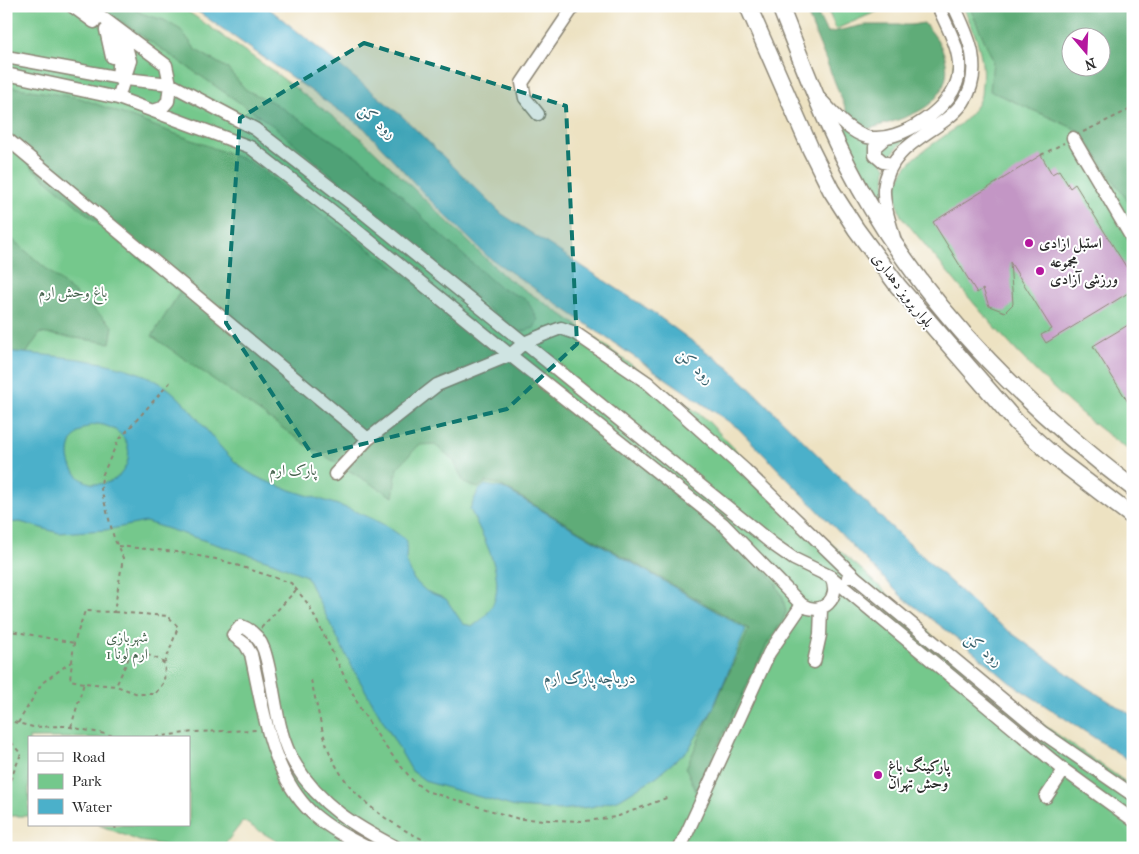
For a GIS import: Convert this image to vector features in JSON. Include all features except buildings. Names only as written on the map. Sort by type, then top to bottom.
[{"type":"main road","name":"بلوار پرویز دهداری","points":[[748,6],[811,150],[831,190],[856,229],[898,286],[1017,424],[1057,459],[1133,517]]},
{"type":"main road","name":"بلوار پرویز دهداری","points":[[780,6],[816,95],[850,169],[898,250],[922,284],[989,361],[1075,444],[1133,488]]},
{"type":"street","points":[[72,6],[106,30],[127,40],[166,65],[170,84],[168,101],[162,108],[154,111]]},
{"type":"street","points":[[87,6],[127,40],[134,49],[137,62],[119,77]]},
{"type":"street","points":[[538,114],[525,98],[522,83],[574,6]]},
{"type":"street","points":[[816,95],[850,129],[866,136],[884,138],[902,132],[940,108],[951,95],[958,79],[958,54],[940,10],[955,7],[971,51],[971,82],[963,102],[956,111],[942,123],[910,144],[897,156],[892,164],[886,178],[884,197],[898,250]]},
{"type":"street","points":[[106,30],[115,39],[120,54],[118,98]]},
{"type":"street","points":[[6,57],[170,84],[256,129],[365,214],[774,545],[794,559],[831,577],[1064,770],[1133,820]]},
{"type":"street","points":[[6,74],[118,98],[250,147],[723,524],[802,605],[814,610],[826,606],[834,595],[835,589],[831,577]]},
{"type":"street","points":[[178,120],[172,110],[176,100],[193,95]]},
{"type":"street","points":[[6,138],[368,439]]},
{"type":"street","points":[[884,138],[875,147],[875,155],[882,162],[892,164]]},
{"type":"street","points":[[1073,138],[1133,240]]},
{"type":"street","points":[[355,229],[365,214]]},
{"type":"street","points":[[334,474],[368,439],[437,385],[510,355],[524,343],[561,328],[575,333],[648,383],[745,470],[855,577],[1043,733],[1133,795]]},
{"type":"street","points":[[831,577],[855,577]]},
{"type":"street","points":[[680,848],[769,653],[802,605]]},
{"type":"street","points":[[814,662],[820,635],[821,609]]},
{"type":"street","points":[[368,848],[338,832],[311,812],[283,770],[268,730],[251,654],[245,644],[233,635],[241,626],[255,634],[264,649],[280,726],[294,764],[323,800],[352,824],[397,848]]},
{"type":"street","points":[[268,730],[280,726]]},
{"type":"street","points":[[1046,797],[1064,770]]},
{"type":"path","points":[[1041,155],[1133,108]]},
{"type":"path","points":[[114,612],[123,558],[114,538],[101,489],[102,476],[118,441],[172,380]]},
{"type":"path","points":[[118,546],[176,552],[220,560],[291,583],[309,605],[361,710],[384,745],[407,774],[426,791],[519,818],[586,821],[616,817],[669,797]]},
{"type":"path","points":[[255,634],[297,589]]},
{"type":"path","points":[[85,611],[114,612],[168,616],[178,627],[165,664],[164,682],[155,694],[138,694],[116,686],[70,680],[74,643],[85,611]]},
{"type":"path","points":[[6,630],[74,643]]},
{"type":"path","points":[[116,686],[130,655],[141,653],[157,657],[165,664]]},
{"type":"path","points":[[18,723],[42,683],[72,661]]},
{"type":"path","points":[[311,680],[326,743],[335,764],[350,788],[364,803],[394,824],[442,848]]},
{"type":"path","points":[[71,727],[84,683]]},
{"type":"path","points":[[6,720],[33,728],[71,727],[115,736]]},
{"type":"path","points":[[163,736],[193,732],[268,730]]},
{"type":"path","points":[[6,736],[21,754],[8,784],[6,783]]},
{"type":"path","points":[[116,826],[116,832]]},
{"type":"highlighted area","points":[[364,43],[566,106],[577,344],[507,409],[313,456],[226,323],[240,118]]},
{"type":"green space","name":"پارک ارم","points":[[6,6],[180,6],[273,71],[361,138],[504,276],[564,316],[705,418],[799,516],[861,569],[983,683],[1133,787],[1133,848],[288,848],[243,821],[222,848],[185,848],[139,841],[102,826],[190,826],[190,736],[28,736],[28,816],[6,816]]},
{"type":"green space","points":[[95,6],[129,6],[143,14],[164,20],[181,30],[196,50],[227,68],[246,90],[274,103],[364,161],[386,180],[433,228],[499,287],[527,300],[538,320],[534,328],[517,333],[275,127],[122,22]]},
{"type":"green space","points":[[804,6],[814,6],[827,33],[864,25],[911,25],[924,23],[938,41],[946,60],[947,71],[941,91],[927,106],[901,119],[865,130],[851,122]]},
{"type":"green space","points":[[826,6],[890,6],[836,29]]},
{"type":"green space","name":"مجموعه ورزشی آزادی","points":[[963,6],[1133,6],[1133,453],[1099,428],[1037,373],[981,312],[901,216],[897,194],[900,177],[911,162],[971,114],[981,96],[982,62],[975,34]]},
{"type":"green space","points":[[969,6],[1133,6],[1133,209],[1080,131],[990,91],[993,60]]},
{"type":"green space","points":[[955,26],[962,37],[969,67],[967,82],[962,94],[941,115],[904,141],[890,156],[884,159],[878,146],[896,140],[954,99]]},
{"type":"green space","points":[[6,86],[80,98],[248,161],[401,272],[722,530],[774,580],[783,598],[786,612],[782,622],[767,644],[696,791],[686,768],[749,629],[498,484],[486,482],[478,488],[464,483],[454,461],[434,444],[419,445],[397,468],[393,497],[305,444],[152,336],[180,292],[31,167],[6,135]]},
{"type":"green space","points":[[836,119],[871,142],[886,167],[884,213]]},
{"type":"green space","name":"باغ وحش ارم","points":[[6,234],[113,326],[110,343],[40,333],[26,354],[6,351]]},
{"type":"water","name":"رود کن","points":[[190,6],[266,6],[402,116],[502,214],[651,311],[730,369],[888,524],[984,613],[1086,687],[1133,716],[1133,763],[1009,682],[962,642],[902,597],[738,428],[487,256],[429,199],[364,128]]},
{"type":"water","name":"دریاچه پارک ارم","points":[[6,351],[92,361],[135,372],[154,380],[170,390],[193,413],[235,462],[261,479],[356,512],[391,529],[407,541],[406,561],[414,580],[426,591],[446,599],[463,624],[473,626],[487,614],[494,600],[497,586],[491,554],[470,509],[478,491],[485,485],[503,488],[746,629],[712,711],[688,750],[657,776],[620,799],[591,807],[559,810],[515,807],[427,782],[412,771],[353,669],[306,576],[272,562],[146,522],[106,530],[59,533],[20,522],[6,523]],"holes":[[[97,424],[117,431],[122,436],[126,442],[129,455],[126,466],[118,477],[109,482],[95,484],[83,480],[75,472],[70,462],[69,450],[73,439],[82,430]]]},
{"type":"place","name":"استبل ازادی","points":[[1029,243]]},
{"type":"place","name":"مجموعه ورزشی آزادی","points":[[1040,271]]},
{"type":"place","name":"پارکینگ باغ وحش تهران","points":[[878,775]]},
{"type":"park label","name":"شهربازی ارم لونا 1","points":[[127,646]]}]
